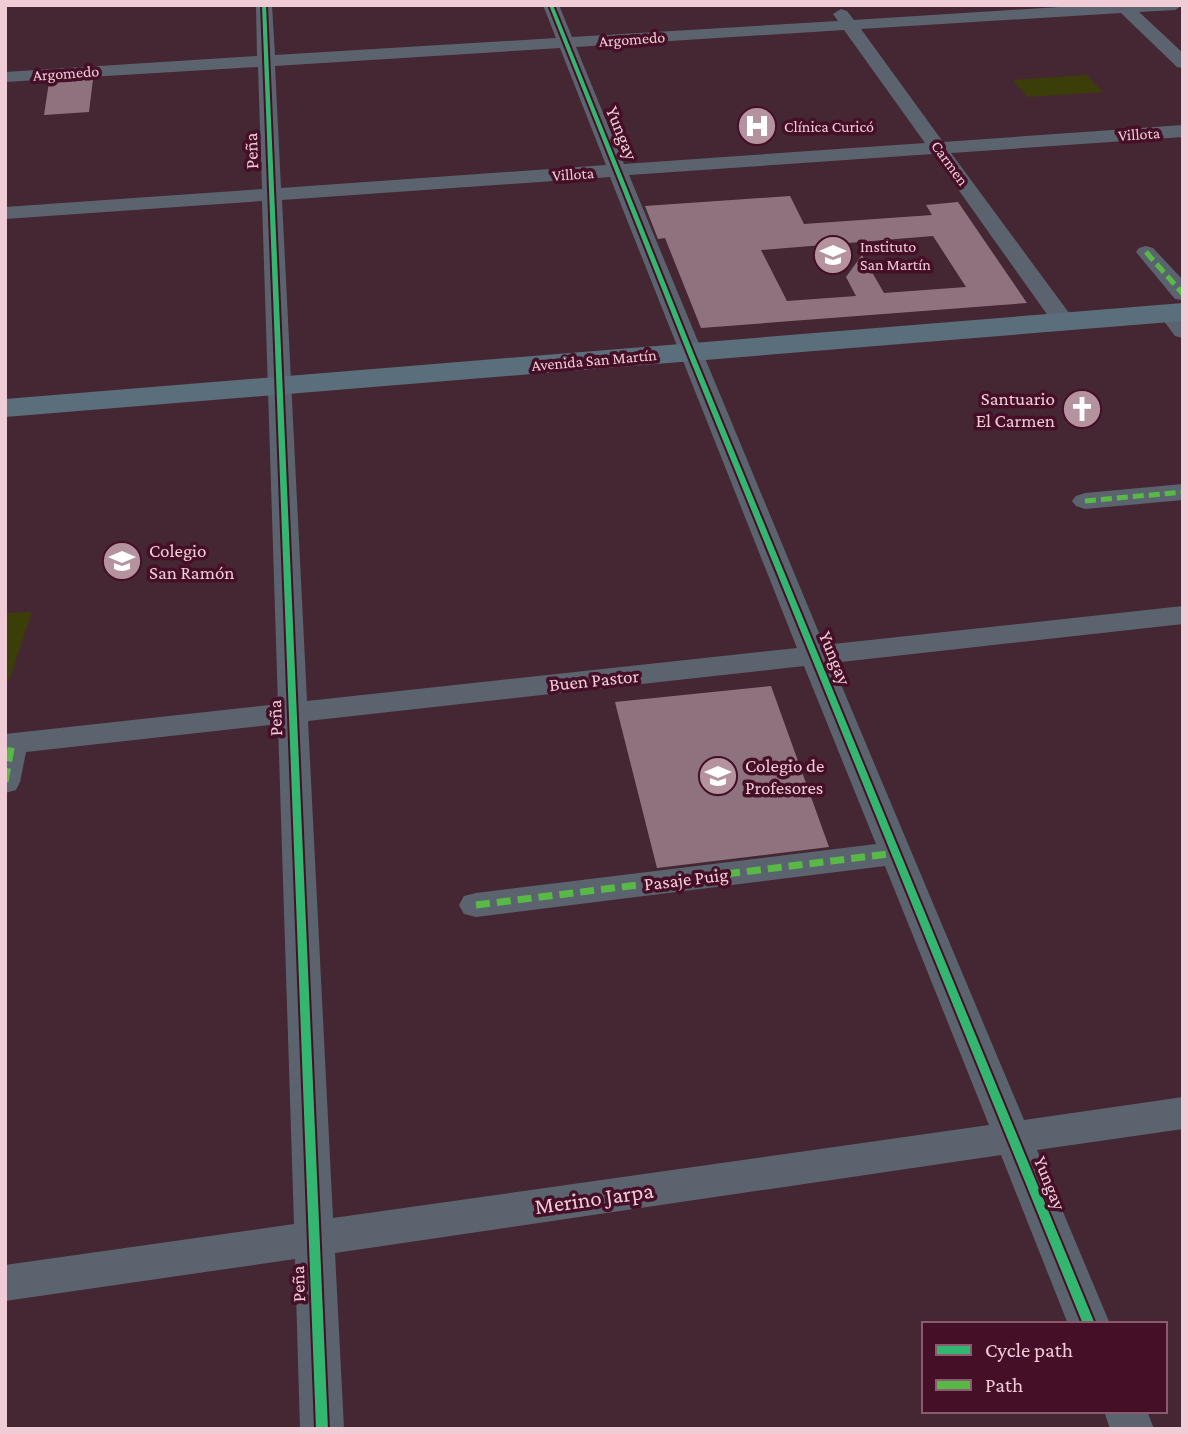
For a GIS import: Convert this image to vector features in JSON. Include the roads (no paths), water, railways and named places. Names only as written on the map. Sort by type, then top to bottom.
[{"type":"main road","name":"Avenida San Martín","points":[[5,408],[1179,313]]},
{"type":"street","name":"Peña","points":[[264,5],[322,1429]]},
{"type":"street","name":"Yungay","points":[[551,5],[690,352],[1088,1322]]},
{"type":"street","name":"Carmen","points":[[835,5],[1064,322]]},
{"type":"street","name":"Argomedo","points":[[5,77],[1175,5]]},
{"type":"street","points":[[1124,7],[1183,63]]},
{"type":"street","name":"Villota","points":[[5,214],[1183,131]]},
{"type":"street","points":[[1146,253],[1179,313]]},
{"type":"street","points":[[1085,501],[1183,492]]},
{"type":"street","name":"Buen Pastor","points":[[9,743],[1183,615]]},
{"type":"street","points":[[5,782],[9,743]]},
{"type":"street","name":"Pasaje Puig","points":[[476,905],[896,853]]},
{"type":"street","name":"Merino Jarpa","points":[[5,1283],[1183,1112]]},
{"type":"place","name":"Clínica Curicó","points":[[757,126]]},
{"type":"place","name":"Instituto San Martín","points":[[833,255]]},
{"type":"place","name":"Santuario El Carmen","points":[[1082,409]]},
{"type":"place","name":"Colegio San Ramón","points":[[122,561]]},
{"type":"place","name":"Colegio de Profesores","points":[[718,776]]}]
